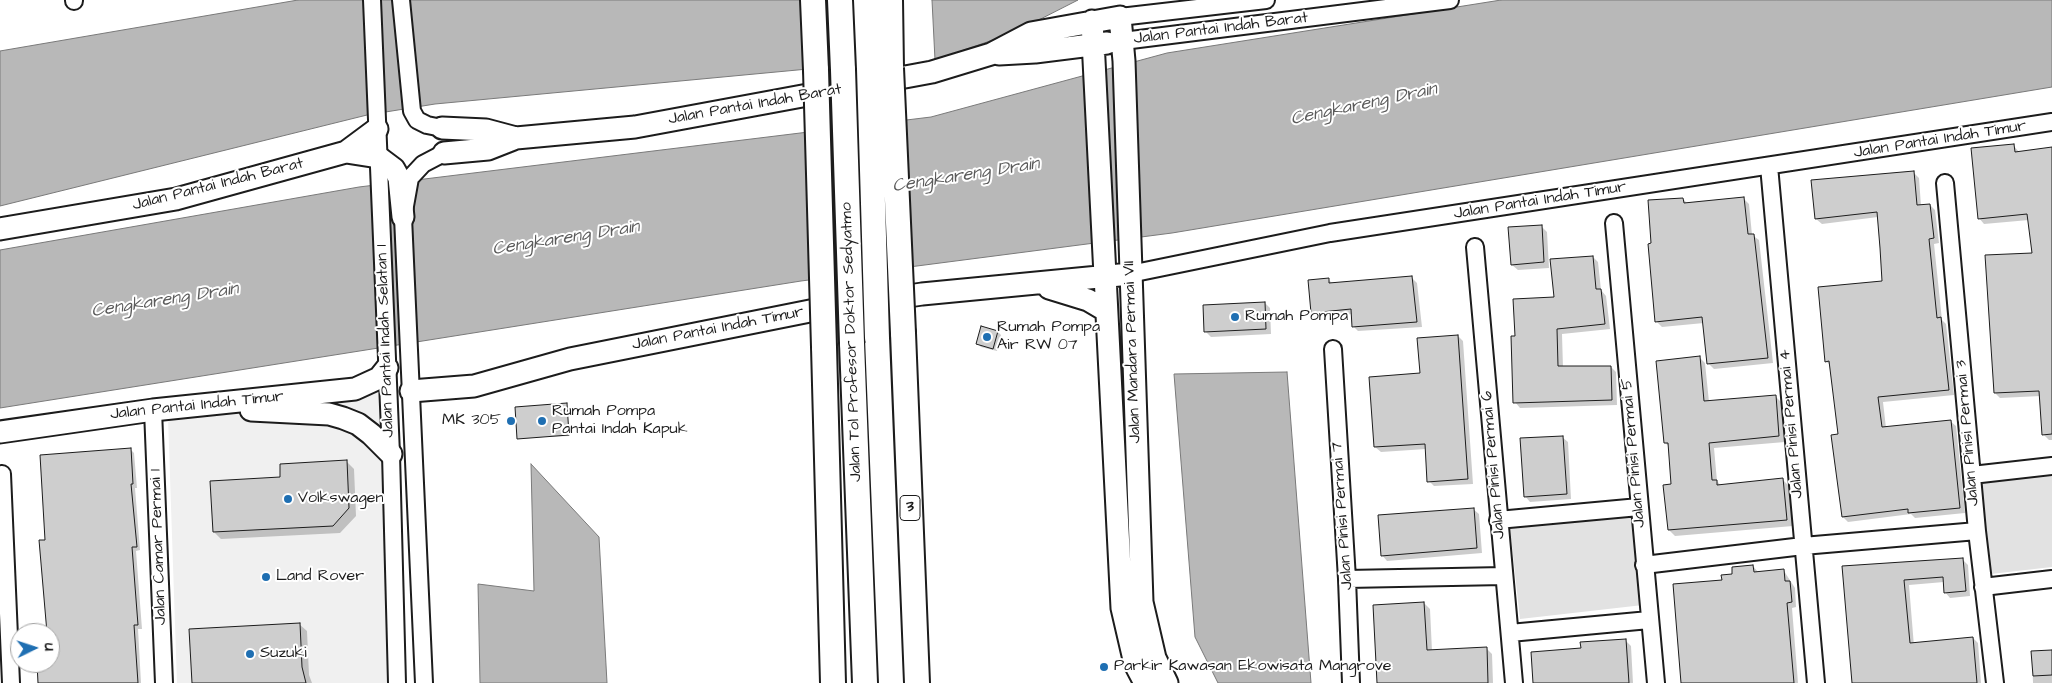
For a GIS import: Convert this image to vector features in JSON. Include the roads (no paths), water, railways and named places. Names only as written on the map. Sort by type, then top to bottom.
[{"type":"highway","name":"Jalan Tol Profesor Doktor Sedyatmo","points":[[813,0],[832,683]]},
{"type":"highway","name":"Jalan Tol Profesor Doktor Sedyatmo","points":[[840,0],[865,683]]},
{"type":"highway","name":"Jalan Tol Profesor Doktor Sedyatmo","points":[[866,0],[880,69],[903,333],[917,683]]},
{"type":"highway","name":"Jalan Tol Profesor Doktor Sedyatmo","points":[[890,0],[880,69],[877,338],[890,683]]},
{"type":"main road","name":"Jalan Pantai Indah Barat","points":[[444,153],[488,148],[516,138],[584,133],[674,120],[932,72],[991,54],[1032,33],[1120,17]]},
{"type":"main road","name":"Jalan Mandara Permai VII","points":[[1120,17],[1123,51],[1142,602],[1155,658],[1167,683]]},
{"type":"main road","name":"Jalan Mandara Permai VII","points":[[1092,21],[1105,310],[1122,608],[1135,664],[1145,683]]},
{"type":"main road","name":"Jalan Pantai Indah Barat","points":[[991,54],[1035,52],[1094,45],[1123,51]]},
{"type":"main road","name":"Jalan Pantai Indah Barat","points":[[346,152],[377,123]]},
{"type":"main road","name":"Jalan Pantai Indah Barat","points":[[442,128],[486,130],[516,138]]},
{"type":"main road","name":"Jalan Pantai Indah Barat","points":[[0,229],[176,199],[346,152],[378,157]]},
{"type":"main road","points":[[378,157],[394,169],[403,217]]},
{"type":"main road","name":"Jalan Pantai Indah Timur","points":[[411,391],[474,386],[570,359],[815,310],[922,294],[1130,274]]},
{"type":"main road","name":"Jalan Pantai Indah Timur","points":[[1029,284],[1070,293],[1105,310]]},
{"type":"main road","name":"Jalan Pantai Indah Timur","points":[[0,432],[153,410],[355,389],[379,378],[386,362]]},
{"type":"main road","points":[[214,403],[247,410],[329,414],[343,418],[371,434],[391,454]]},
{"type":"street","points":[[372,0],[378,157]]},
{"type":"street","points":[[402,0],[412,111],[417,120],[427,125],[442,128]]},
{"type":"street","name":"Jalan Pantai Indah Barat","points":[[1120,17],[1266,0]]},
{"type":"street","name":"Jalan Pantai Indah Barat","points":[[1123,51],[1450,0]]},
{"type":"street","name":"Jalan Pantai Indah Timur","points":[[1130,274],[1330,233],[2052,122]]},
{"type":"street","points":[[396,179],[444,153]]},
{"type":"street","name":"Jalan Pinisi Permai 4","points":[[1769,166],[1816,683]]},
{"type":"street","name":"Jalan Pantai Indah Selatan 1","points":[[396,179],[386,362],[391,454],[397,683]]},
{"type":"street","name":"Jalan Pinisi Permai 3","points":[[1945,183],[1977,530],[1995,683]]},
{"type":"street","name":"Jalan Pantai Indah Selatan 1","points":[[403,217],[424,683]]},
{"type":"street","name":"Jalan Pinisi Permai 5","points":[[1614,223],[1656,683]]},
{"type":"street","name":"Jalan Pinisi Permai 6","points":[[1476,247],[1498,520],[1514,683]]},
{"type":"street","name":"Jalan Pinisi Permai 7","points":[[1332,349],[1347,579],[1351,683]]},
{"type":"street","points":[[391,454],[410,355]]},
{"type":"street","name":"Jalan Camar Permai 1","points":[[153,410],[164,683]]},
{"type":"street","points":[[1972,475],[2052,466]]},
{"type":"street","points":[[2,474],[7,678]]},
{"type":"street","points":[[1498,520],[1639,507]]},
{"type":"street","points":[[1644,565],[1803,546],[1977,530]]},
{"type":"street","points":[[1347,579],[1504,576]]},
{"type":"street","points":[[1983,587],[2052,579]]},
{"type":"street","points":[[1510,633],[1649,620]]},
{"type":"water","points":[[298,0],[805,0],[808,69],[435,104],[367,115],[0,206],[0,51]]},
{"type":"water","points":[[932,0],[1078,0],[1013,33],[935,60]]},
{"type":"water","name":"Cengkareng Drain","points":[[1501,0],[2052,0],[2052,87],[1172,233],[801,281],[0,408],[0,250],[359,187],[931,117],[1167,53]]},
{"type":"water","points":[[1287,372],[1311,683],[1218,683],[1195,637],[1174,374]]},
{"type":"water","points":[[531,464],[599,537],[607,683],[480,683],[478,584],[534,591]]},
{"type":"place","name":"Rumah Pompa","points":[[1235,317]]},
{"type":"place","name":"Rumah Pompa Air RW 07","points":[[987,337]]},
{"type":"place","name":"MK 305","points":[[511,421]]},
{"type":"place","name":"Rumah Pompa Pantai Indah Kapuk","points":[[542,421]]},
{"type":"place","name":"Volkswagen","points":[[288,499]]},
{"type":"place","name":"Land Rover","points":[[266,577]]},
{"type":"place","name":"Suzuki","points":[[250,654]]},
{"type":"place","name":"Parkir Kawasan Ekowisata Mangrove","points":[[1104,667]]}]
